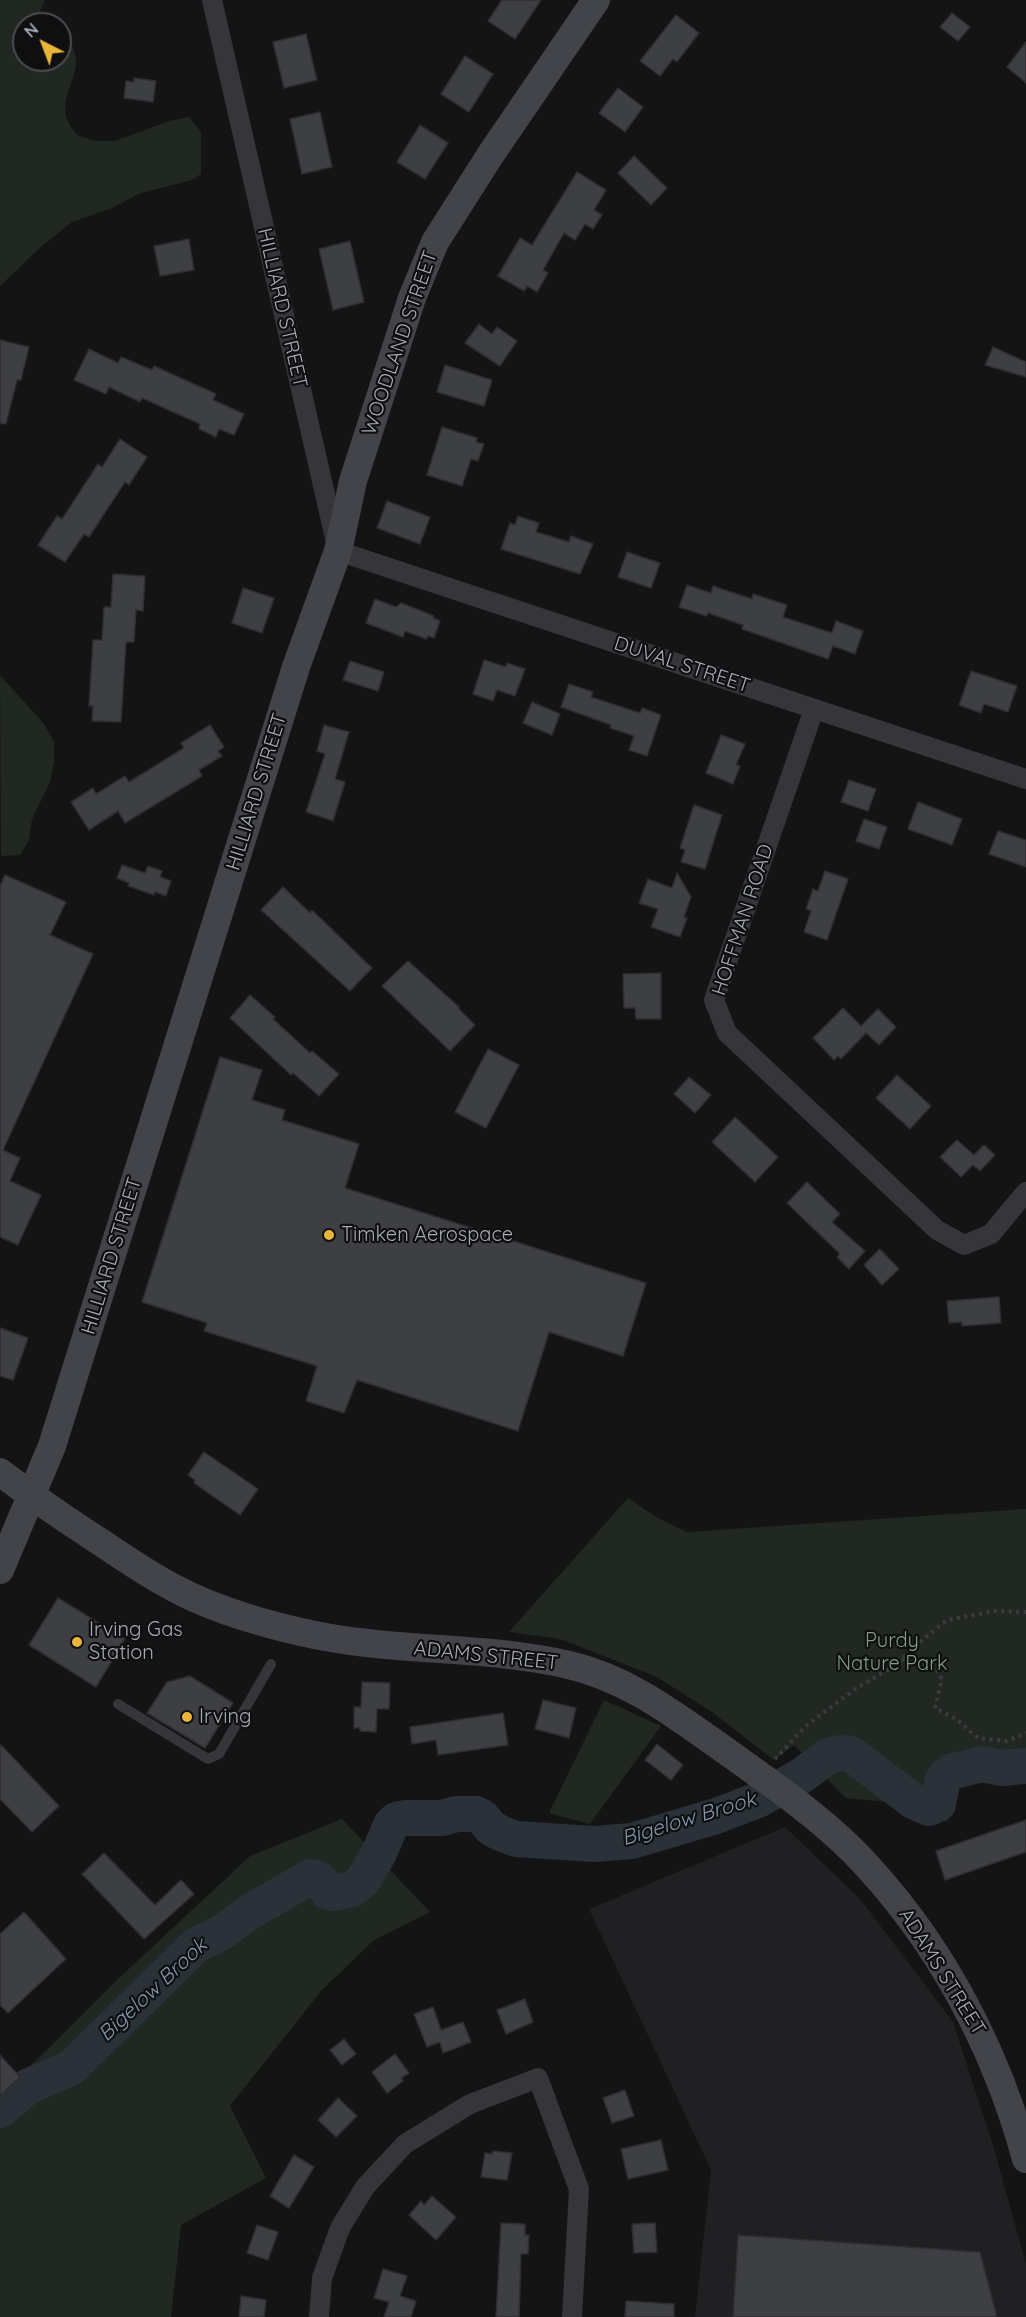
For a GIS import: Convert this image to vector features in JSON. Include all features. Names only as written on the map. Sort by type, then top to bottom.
[{"type":"street","name":"HILLIARD STREET","points":[[0,1570],[52,1446],[296,667],[338,551],[212,0]]},
{"type":"street","name":"WOODLAND STREET","points":[[338,551],[353,481],[412,298],[435,242],[491,154],[596,0]]},
{"type":"street","name":"DUVAL STREET","points":[[338,551],[1026,779]]},
{"type":"street","name":"HOFFMAN ROAD","points":[[814,709],[714,1000],[727,1034],[937,1230],[964,1245],[991,1234],[1026,1192]]},
{"type":"street","name":"ADAMS STREET","points":[[0,1472],[31,1496],[178,1591],[229,1611],[321,1636],[428,1649],[509,1655],[570,1665],[624,1684],[669,1710],[775,1779],[852,1850],[895,1898],[938,1958],[983,2038],[1004,2086],[1026,2159]]},
{"type":"street","points":[[319,2317],[322,2278],[340,2228],[365,2187],[405,2144],[470,2104],[538,2078],[579,2189],[572,2317]]},
{"type":"lane","points":[[118,1704],[208,1760],[219,1754],[271,1664]]},
{"type":"path","points":[[775,1779],[806,1726],[855,1689],[902,1659],[912,1647],[947,1620],[996,1611],[1026,1612]]},
{"type":"path","points":[[902,1659],[920,1666],[935,1667],[942,1679],[935,1708],[956,1719],[978,1738],[1007,1741],[1026,1733]]},
{"type":"shaded area","points":[[785,1827],[861,1900],[953,2022],[993,2145],[1026,2264],[1026,2317],[695,2317],[711,2170],[589,1909]]},
{"type":"green space","points":[[0,0],[45,0],[40,12],[12,12],[12,72],[72,72],[72,48],[76,65],[65,108],[67,119],[77,135],[96,141],[115,141],[169,121],[189,117],[201,132],[201,174],[192,180],[141,193],[112,208],[72,222],[42,246],[0,286]]},
{"type":"green space","points":[[0,675],[44,724],[54,742],[54,762],[50,782],[32,819],[29,840],[20,855],[1,856]]},
{"type":"green space","name":"Purdy Nature Park","points":[[628,1498],[658,1518],[687,1532],[1026,1509],[1026,1777],[997,1772],[971,1764],[962,1781],[948,1821],[887,1802],[846,1798],[794,1745],[774,1760],[712,1712],[655,1676],[560,1639],[509,1632]]},
{"type":"green space","points":[[604,1700],[661,1726],[590,1824],[549,1813]]},
{"type":"green space","points":[[342,1819],[430,1912],[374,1940],[321,1991],[230,2106],[266,2178],[181,2225],[171,2317],[0,2317],[0,2096],[119,1978],[250,1856]]},
{"type":"building","points":[[502,0],[541,0],[515,39],[488,21]]},
{"type":"building","points":[[952,13],[970,27],[958,41],[940,27]]},
{"type":"building","points":[[676,15],[699,33],[677,62],[673,59],[660,76],[640,61]]},
{"type":"building","points":[[306,34],[317,80],[284,88],[273,42]]},
{"type":"building","points":[[1026,42],[1026,83],[1007,67]]},
{"type":"building","points":[[465,56],[493,74],[469,112],[441,94]]},
{"type":"building","points":[[134,78],[156,81],[153,102],[124,98],[126,81],[134,82]]},
{"type":"building","points":[[618,88],[643,107],[625,132],[599,113]]},
{"type":"building","points":[[320,112],[332,167],[302,174],[290,119]]},
{"type":"building","points":[[420,125],[448,143],[425,179],[397,162]]},
{"type":"building","points":[[634,156],[667,188],[651,205],[618,173]]},
{"type":"building","points":[[577,172],[606,190],[594,210],[602,215],[593,229],[585,224],[575,240],[564,233],[543,270],[548,273],[537,292],[527,286],[524,291],[498,276],[520,238],[532,245]]},
{"type":"building","points":[[189,239],[194,270],[160,276],[154,246]]},
{"type":"building","points":[[350,241],[364,302],[333,310],[319,249]]},
{"type":"building","points":[[479,324],[492,334],[497,327],[517,341],[500,366],[465,343]]},
{"type":"building","points":[[0,340],[29,347],[21,380],[17,380],[6,424],[0,423]]},
{"type":"building","points":[[993,347],[1026,362],[1026,377],[985,365]]},
{"type":"building","points":[[89,349],[118,363],[121,357],[152,370],[154,366],[216,394],[213,400],[244,414],[234,435],[219,429],[216,437],[199,429],[200,424],[142,398],[140,402],[109,387],[106,394],[74,380]]},
{"type":"building","points":[[445,365],[492,380],[484,406],[437,392]]},
{"type":"building","points":[[442,427],[477,438],[476,442],[484,444],[478,461],[471,459],[462,486],[427,475]]},
{"type":"building","points":[[120,439],[147,457],[129,485],[125,482],[89,537],[84,534],[65,562],[38,545],[57,516],[62,519],[98,464],[102,467]]},
{"type":"building","points":[[387,501],[430,517],[420,544],[377,528]]},
{"type":"building","points":[[518,516],[539,523],[536,532],[569,542],[571,536],[593,544],[580,574],[501,549],[510,523],[515,525]]},
{"type":"building","points":[[627,552],[660,563],[651,588],[618,577]]},
{"type":"building","points":[[113,574],[145,576],[143,611],[136,610],[134,642],[126,642],[121,722],[92,721],[93,706],[89,706],[93,640],[102,640],[104,607],[111,607]]},
{"type":"building","points":[[687,585],[711,593],[713,586],[752,599],[753,594],[787,605],[783,617],[832,633],[836,621],[863,631],[855,654],[833,646],[828,659],[742,629],[743,625],[708,613],[706,616],[679,607]]},
{"type":"building","points":[[243,588],[274,598],[262,633],[232,623]]},
{"type":"building","points":[[375,599],[396,607],[401,603],[434,616],[433,618],[440,621],[434,638],[428,636],[426,639],[405,631],[403,637],[366,623]]},
{"type":"building","points":[[484,660],[506,667],[507,663],[525,669],[515,696],[497,690],[493,701],[473,694]]},
{"type":"building","points":[[350,661],[384,672],[378,691],[343,680]]},
{"type":"building","points":[[971,671],[1017,686],[1008,712],[984,704],[981,713],[959,705]]},
{"type":"building","points":[[569,684],[593,692],[591,697],[640,713],[642,708],[661,715],[647,756],[629,750],[634,736],[561,707]]},
{"type":"building","points":[[532,702],[560,714],[552,735],[523,723]]},
{"type":"building","points":[[210,725],[224,747],[218,751],[222,756],[199,770],[202,776],[125,823],[118,811],[89,830],[71,802],[93,788],[96,794],[125,776],[129,782],[184,748],[181,743]]},
{"type":"building","points":[[324,725],[349,732],[335,779],[345,782],[333,821],[306,812],[325,754],[317,751]]},
{"type":"building","points":[[721,735],[745,744],[736,765],[740,766],[733,784],[706,773]]},
{"type":"building","points":[[849,780],[876,789],[868,811],[841,802]]},
{"type":"building","points":[[918,802],[962,819],[952,845],[908,829]]},
{"type":"building","points":[[694,805],[722,815],[705,869],[681,862],[685,850],[680,848]]},
{"type":"building","points":[[864,819],[887,827],[879,849],[856,841]]},
{"type":"building","points":[[998,831],[1026,840],[1026,867],[989,854]]},
{"type":"building","points":[[122,865],[145,873],[148,866],[162,871],[160,877],[171,881],[166,896],[155,892],[154,895],[128,886],[129,883],[117,878]]},
{"type":"building","points":[[825,871],[848,879],[827,940],[804,932],[811,911],[806,909],[813,889],[818,891]]},
{"type":"building","points":[[677,873],[691,897],[680,937],[651,927],[658,909],[639,903],[648,879],[672,888]]},
{"type":"building","points":[[5,875],[66,902],[50,935],[93,954],[3,1150],[20,1158],[10,1181],[41,1195],[18,1245],[0,1237],[0,886]]},
{"type":"building","points":[[283,887],[310,913],[312,910],[372,968],[350,991],[261,910]]},
{"type":"building","points":[[408,961],[459,1007],[475,1025],[450,1051],[382,986]]},
{"type":"building","points":[[661,973],[661,1019],[636,1019],[635,1008],[624,1008],[623,974]]},
{"type":"building","points":[[250,995],[310,1053],[312,1051],[339,1074],[319,1096],[293,1073],[291,1075],[230,1018]]},
{"type":"building","points":[[843,1008],[861,1026],[878,1009],[896,1027],[879,1045],[866,1033],[841,1059],[838,1056],[834,1060],[813,1038]]},
{"type":"building","points":[[488,1049],[519,1065],[486,1128],[455,1112]]},
{"type":"building","name":"Timken Aerospace","points":[[220,1057],[262,1070],[252,1100],[285,1110],[282,1120],[359,1144],[345,1188],[646,1283],[623,1356],[549,1332],[518,1431],[357,1380],[344,1413],[306,1401],[317,1366],[204,1331],[207,1323],[142,1302]]},
{"type":"building","points":[[897,1075],[931,1106],[910,1129],[876,1098]]},
{"type":"building","points":[[689,1077],[711,1095],[695,1113],[674,1094]]},
{"type":"building","points":[[735,1117],[778,1157],[755,1182],[712,1142]]},
{"type":"building","points":[[957,1140],[974,1155],[984,1145],[995,1155],[980,1171],[973,1165],[961,1177],[940,1157]]},
{"type":"building","points":[[807,1182],[840,1214],[832,1222],[865,1251],[849,1269],[837,1257],[840,1254],[787,1203]]},
{"type":"building","points":[[880,1249],[899,1269],[882,1285],[864,1265]]},
{"type":"building","points":[[999,1297],[1001,1323],[962,1326],[962,1322],[949,1323],[947,1301]]},
{"type":"building","points":[[0,1328],[28,1338],[13,1380],[0,1376]]},
{"type":"building","points":[[204,1452],[258,1489],[240,1515],[194,1483],[195,1480],[188,1475]]},
{"type":"building","name":"Irving Gas Station","points":[[58,1598],[125,1639],[96,1687],[29,1645]]},
{"type":"building","name":"Irving","points":[[190,1676],[233,1703],[205,1748],[147,1713],[167,1682]]},
{"type":"building","points":[[362,1682],[390,1683],[389,1709],[377,1709],[376,1732],[360,1731],[360,1728],[354,1728],[354,1707],[361,1707]]},
{"type":"building","points":[[543,1700],[576,1708],[569,1738],[535,1729]]},
{"type":"building","points":[[503,1713],[508,1745],[438,1755],[436,1740],[412,1744],[410,1727]]},
{"type":"building","points":[[0,1744],[59,1806],[32,1832],[0,1799]]},
{"type":"building","points":[[657,1744],[683,1765],[671,1780],[645,1760]]},
{"type":"building","points":[[1026,1820],[1026,1852],[945,1880],[936,1851]]},
{"type":"building","points":[[104,1853],[155,1905],[181,1880],[194,1894],[144,1939],[82,1874]]},
{"type":"building","points":[[24,1912],[66,1959],[8,2013],[0,2005],[0,1934]]},
{"type":"building","points":[[525,1999],[533,2022],[506,2034],[497,2010]]},
{"type":"building","points":[[433,2007],[441,2030],[463,2022],[471,2042],[443,2053],[440,2042],[427,2047],[414,2014]]},
{"type":"building","points":[[344,2039],[356,2054],[342,2065],[330,2050]]},
{"type":"building","points":[[395,2054],[409,2073],[401,2078],[403,2081],[387,2093],[372,2072]]},
{"type":"building","points":[[0,2055],[20,2077],[0,2096]]},
{"type":"building","points":[[625,2090],[634,2116],[612,2123],[603,2098]]},
{"type":"building","points":[[338,2098],[357,2116],[336,2137],[318,2120]]},
{"type":"building","points":[[661,2140],[668,2170],[628,2179],[621,2149]]},
{"type":"building","points":[[493,2151],[512,2153],[507,2180],[481,2177],[485,2153],[492,2154]]},
{"type":"building","points":[[294,2155],[314,2167],[289,2208],[270,2196]]},
{"type":"building","points":[[432,2196],[456,2217],[436,2240],[409,2215],[421,2201],[424,2205]]},
{"type":"building","points":[[501,2223],[525,2224],[525,2235],[529,2235],[528,2254],[521,2254],[519,2317],[496,2317]]},
{"type":"building","points":[[655,2223],[657,2252],[634,2253],[632,2224]]},
{"type":"building","points":[[257,2225],[278,2232],[268,2260],[247,2253]]},
{"type":"building","points":[[738,2235],[980,2252],[997,2317],[733,2317]]},
{"type":"building","points":[[383,2269],[407,2276],[400,2296],[416,2301],[411,2317],[384,2317],[389,2302],[374,2298]]},
{"type":"building","points":[[241,2296],[266,2300],[264,2317],[239,2317]]},
{"type":"building","points":[[626,2301],[674,2304],[674,2317],[625,2317]]},
{"type":"waterway","name":"Bigelow Brook","points":[[0,2110],[27,2087],[71,2068],[196,1945],[221,1933],[250,1912],[310,1877],[321,1881],[328,1892],[353,1889],[364,1879],[391,1825],[396,1820],[476,1814],[483,1818],[491,1828],[516,1839],[594,1844],[632,1841],[716,1816],[758,1800],[801,1776],[828,1756],[840,1753],[851,1754],[913,1801],[929,1808],[938,1804],[943,1779],[950,1772],[982,1764],[1002,1768],[1026,1766]]},
{"type":"place","name":"Timken Aerospace","points":[[329,1235]]},
{"type":"place","name":"Irving Gas Station","points":[[77,1642]]},
{"type":"place","name":"Irving","points":[[187,1717]]}]
